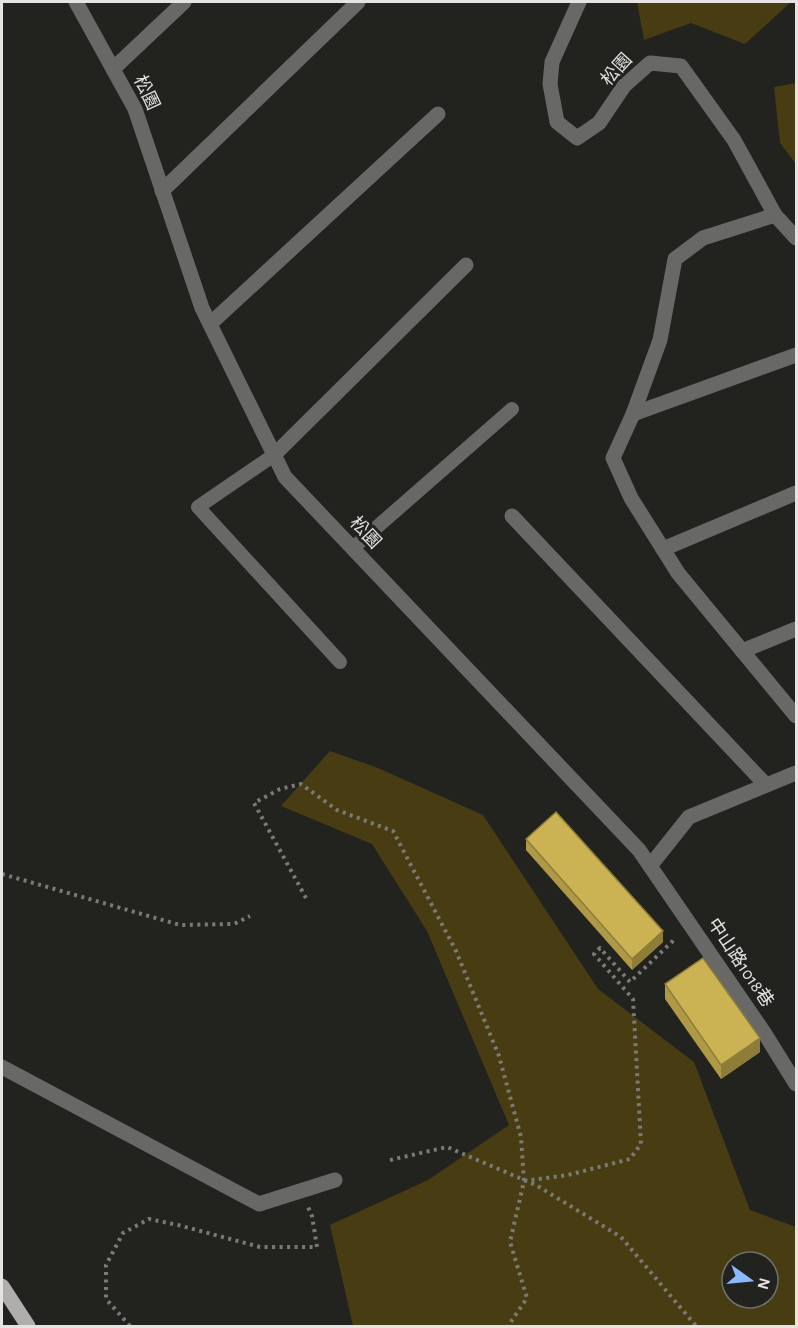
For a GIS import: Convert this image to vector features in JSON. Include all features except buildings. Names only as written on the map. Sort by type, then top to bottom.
[{"type":"main road","points":[[2,1286],[28,1326]]},
{"type":"street","name":"松園","points":[[76,2],[135,110],[202,308],[285,477],[639,850],[650,866]]},
{"type":"street","points":[[113,69],[184,2]]},
{"type":"street","points":[[162,191],[358,2]]},
{"type":"street","name":"松園","points":[[579,2],[552,62],[550,84],[557,122],[578,138],[599,123],[624,86],[650,63],[681,66],[734,140],[775,214],[796,238]]},
{"type":"street","points":[[210,324],[438,114]]},
{"type":"street","points":[[775,214],[704,238],[675,260],[660,340],[614,458],[631,498],[678,573],[796,716]]},
{"type":"street","points":[[274,455],[466,265]]},
{"type":"street","points":[[633,414],[796,355]]},
{"type":"street","points":[[663,549],[796,493]]},
{"type":"street","points":[[512,516],[766,785]]},
{"type":"street","points":[[742,651],[796,629]]},
{"type":"street","points":[[650,866],[689,817],[796,773]]},
{"type":"street","name":"中山路1018巷","points":[[650,866],[765,1034],[796,1084]]},
{"type":"street","points":[[2,1067],[259,1204],[334,1180]]},
{"type":"lane","points":[[352,548],[512,409]]},
{"type":"lane","points":[[274,455],[198,507],[340,662]]},
{"type":"path","points":[[306,898],[254,803],[280,789],[301,784],[337,810],[393,831],[456,951],[499,1056],[521,1137],[524,1180],[510,1242],[527,1298],[508,1326]]},
{"type":"path","points":[[2,874],[180,925],[234,924],[250,916]]},
{"type":"path","points":[[524,1180],[568,1175],[630,1159],[641,1144],[633,999],[594,954],[600,948],[630,982],[690,925]]},
{"type":"path","points":[[390,1160],[447,1148],[536,1185],[621,1237],[696,1326]]},
{"type":"path","points":[[130,1326],[106,1299],[106,1265],[123,1233],[149,1219],[260,1247],[317,1247],[312,1216],[301,1190]]},
{"type":"shaded area","points":[[637,2],[791,2],[745,44],[691,23],[644,40]]},
{"type":"shaded area","points":[[796,83],[796,164],[780,143],[774,87]]},
{"type":"shaded area","points":[[330,751],[378,768],[483,815],[598,989],[694,1062],[750,1210],[796,1227],[796,1326],[353,1326],[330,1225],[428,1180],[509,1125],[427,931],[372,844],[281,806]]}]
